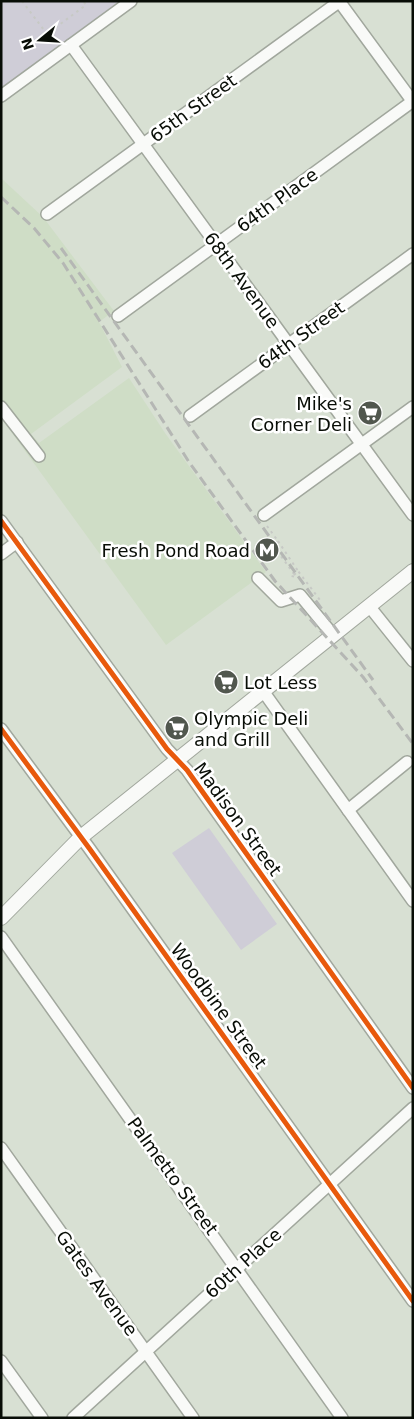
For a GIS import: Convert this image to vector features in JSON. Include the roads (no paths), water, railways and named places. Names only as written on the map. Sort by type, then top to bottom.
[{"type":"main road","points":[[1,918],[81,837],[413,571]]},
{"type":"street","points":[[1,96],[131,1]]},
{"type":"street","points":[[339,1],[413,101]]},
{"type":"street","name":"65th Street","points":[[47,214],[339,1]]},
{"type":"street","name":"68th Avenue","points":[[71,45],[413,515]]},
{"type":"street","name":"64th Place","points":[[118,316],[413,101]]},
{"type":"street","name":"64th Street","points":[[190,416],[413,254]]},
{"type":"street","points":[[1,407],[39,456]]},
{"type":"street","points":[[264,518],[413,407]]},
{"type":"street","name":"Madison Street","points":[[1,521],[166,749],[192,778],[413,1088]]},
{"type":"street","points":[[1,554],[17,542]]},
{"type":"street","points":[[258,578],[281,601],[300,596],[333,635]]},
{"type":"street","points":[[368,606],[413,661]]},
{"type":"street","points":[[263,691],[413,901]]},
{"type":"street","name":"Woodbine Street","points":[[1,729],[81,837],[413,1301]]},
{"type":"street","points":[[348,810],[407,762]]},
{"type":"street","name":"Palmetto Street","points":[[1,936],[238,1268],[342,1418]]},
{"type":"street","name":"60th Place","points":[[73,1418],[413,1108]]},
{"type":"street","name":"Gates Avenue","points":[[1,1148],[193,1418]]},
{"type":"street","points":[[1,1361],[42,1418]]},
{"type":"railway","points":[[1,197],[34,228],[63,263],[189,462],[275,581],[363,677],[413,744]]},
{"type":"railway","points":[[61,248],[373,680]]},
{"type":"place","name":"Mike's Corner Deli","points":[[370,413]]},
{"type":"place","name":"Fresh Pond Road","points":[[267,550]]},
{"type":"place","name":"Lot Less","points":[[226,682]]},
{"type":"place","name":"Olympic Deli and Grill","points":[[177,728]]}]
